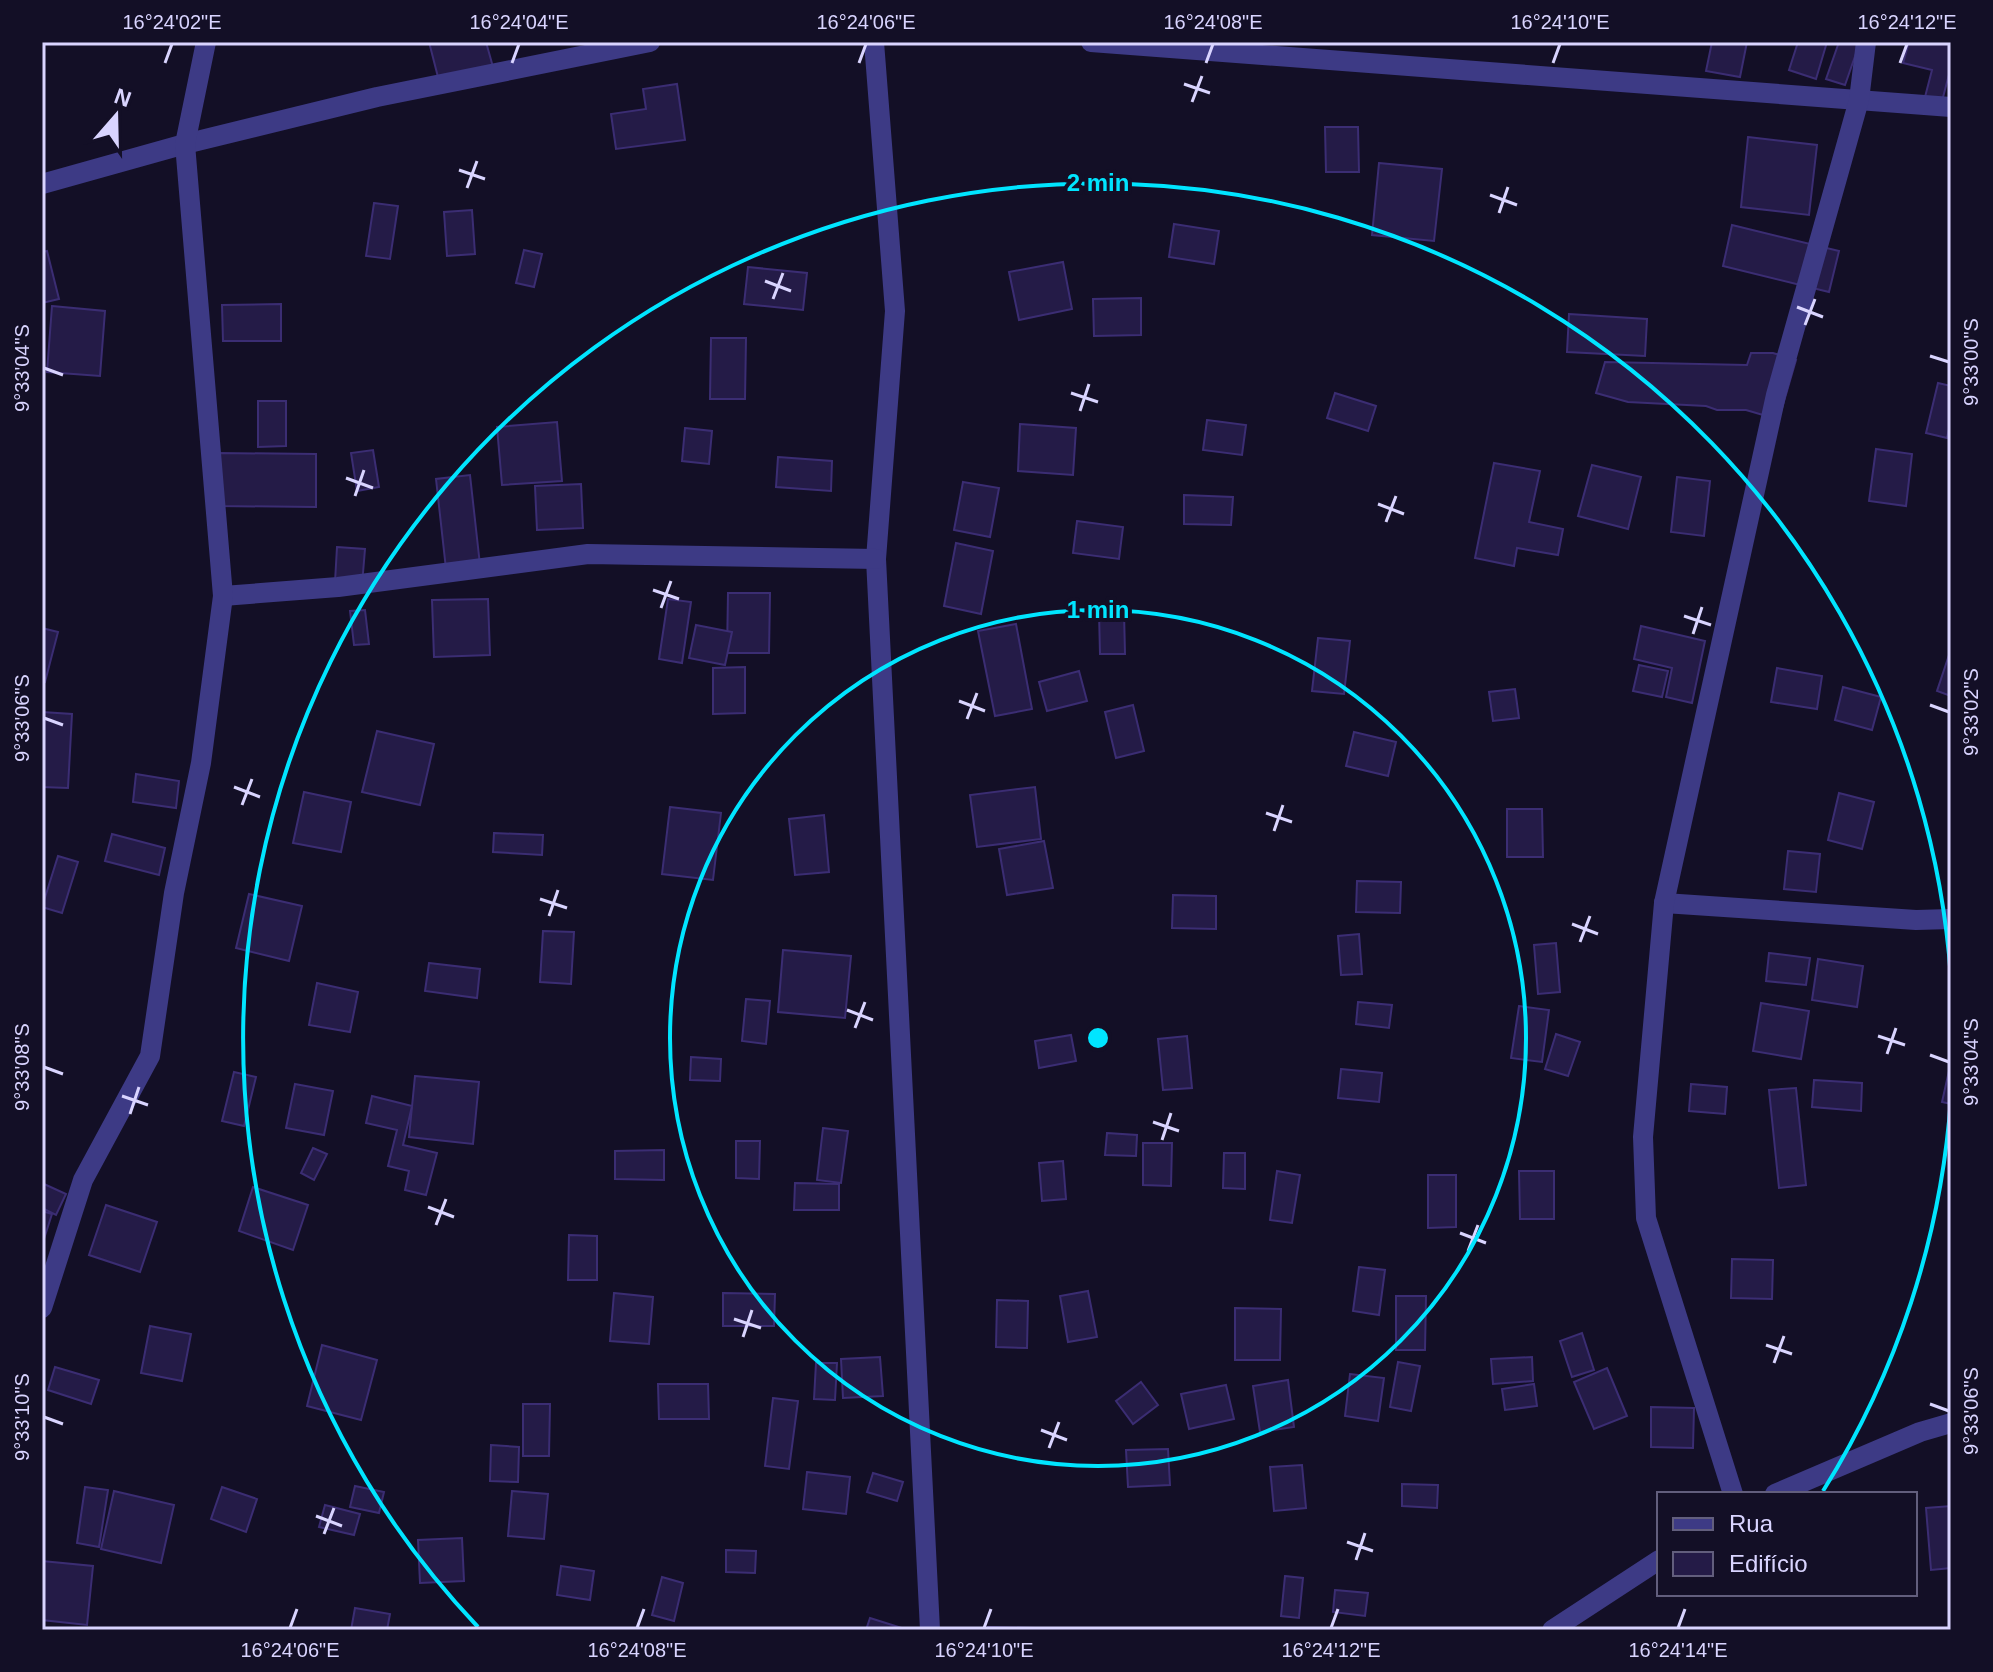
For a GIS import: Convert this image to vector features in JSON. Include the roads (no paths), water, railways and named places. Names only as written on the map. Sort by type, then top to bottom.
[{"type":"street","points":[[42,1308],[83,1180],[150,1056],[174,893],[201,763],[223,596],[185,144],[206,42]]},
{"type":"street","points":[[42,184],[185,144],[377,97],[650,42]]},
{"type":"street","points":[[874,42],[895,311],[876,559],[930,1630]]},
{"type":"street","points":[[1091,42],[1365,51],[1951,107]]},
{"type":"street","points":[[1732,1492],[1646,1218],[1643,1137],[1664,903],[1776,395],[1859,100],[1866,42]]},
{"type":"street","points":[[223,596],[338,587],[588,554],[876,559]]},
{"type":"street","points":[[1664,903],[1916,920],[1951,919]]},
{"type":"street","points":[[1780,1492],[1920,1432],[1951,1423]]},
{"type":"street","points":[[1552,1630],[1657,1561]]}]
